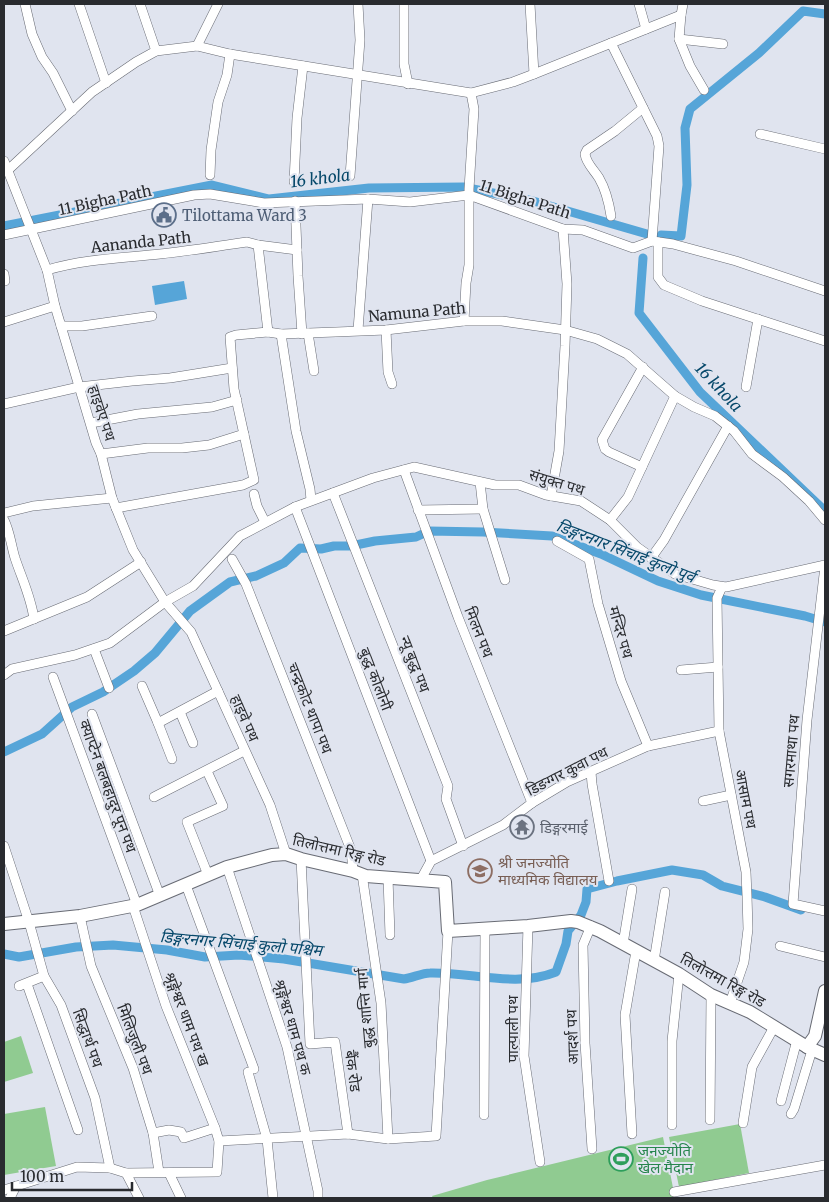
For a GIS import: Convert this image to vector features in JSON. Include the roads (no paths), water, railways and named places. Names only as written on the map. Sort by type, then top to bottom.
[{"type":"street","points":[[25,4],[32,34],[72,111]]},
{"type":"street","points":[[79,4],[106,83]]},
{"type":"street","points":[[140,4],[156,51]]},
{"type":"street","points":[[197,46],[218,4]]},
{"type":"street","points":[[350,176],[353,120],[359,74],[358,4]]},
{"type":"street","points":[[404,4],[404,64],[408,84]]},
{"type":"street","points":[[530,4],[534,74]]},
{"type":"street","points":[[639,4],[646,29]]},
{"type":"street","points":[[683,4],[679,39],[690,66],[704,90]]},
{"type":"street","points":[[6,165],[72,111],[92,92],[136,62],[156,51],[197,46],[230,54],[471,93],[513,82],[681,15]]},
{"type":"street","points":[[679,39],[723,44]]},
{"type":"street","points":[[611,43],[657,136],[659,146],[655,242],[658,277],[664,285],[702,301],[825,341]]},
{"type":"street","points":[[210,175],[211,150],[218,102],[227,76],[230,54]]},
{"type":"street","points":[[294,182],[297,118],[303,66]]},
{"type":"street","points":[[464,322],[469,265],[469,192],[474,109],[471,93]]},
{"type":"street","points":[[611,216],[604,189],[586,159],[585,154],[587,150],[615,131],[643,108]]},
{"type":"street","points":[[760,134],[825,149]]},
{"type":"street","name":"हाइवेए पथ","points":[[6,165],[47,270],[55,306],[101,454],[112,498],[133,550],[165,602]]},
{"type":"street","name":"11 Bigha Path","points":[[4,235],[29,228],[194,195],[210,194],[264,203],[368,199],[410,202],[469,192],[563,229],[582,230],[633,248],[655,242],[672,244],[736,261],[825,291]]},
{"type":"street","points":[[358,330],[368,199]]},
{"type":"street","points":[[295,201],[297,250],[305,333],[314,371]]},
{"type":"street","points":[[551,496],[558,451],[565,330],[566,284],[563,229]]},
{"type":"street","name":"Aananda Path","points":[[47,270],[110,258],[159,254],[247,242],[297,250]]},
{"type":"street","points":[[258,245],[268,332]]},
{"type":"street","points":[[4,322],[55,306]]},
{"type":"street","points":[[61,326],[82,326],[152,316]]},
{"type":"street","points":[[746,387],[758,319]]},
{"type":"street","name":"Namuna Path","points":[[116,508],[242,485],[254,480],[234,389],[230,338],[236,335],[268,332],[281,334],[386,330],[464,322],[502,321],[565,330],[597,339],[627,354],[675,396],[694,408],[715,416],[734,431],[752,454],[783,477],[808,500],[825,520]]},
{"type":"street","points":[[386,330],[388,372],[392,384]]},
{"type":"street","points":[[281,334],[296,431],[311,500]]},
{"type":"street","points":[[642,467],[609,452],[602,440],[643,367]]},
{"type":"street","points":[[4,404],[79,387],[178,377],[232,368]]},
{"type":"street","points":[[610,520],[628,496],[675,396]]},
{"type":"street","points":[[91,423],[138,414],[212,407],[237,400]]},
{"type":"street","points":[[651,558],[664,540],[728,426]]},
{"type":"street","points":[[101,454],[148,448],[182,448],[209,445],[244,434]]},
{"type":"street","name":"संयुक्त पथ","points":[[295,507],[347,487],[414,467],[495,485],[519,485],[551,496],[581,502],[610,520],[637,547],[675,574],[722,588],[825,566]]},
{"type":"street","name":"मिलन पथ","points":[[404,470],[432,548],[532,803]]},
{"type":"street","points":[[480,482],[483,509],[505,580]]},
{"type":"street","name":"न्यू बुद्ध पथ","points":[[333,493],[448,786],[446,799],[463,846]]},
{"type":"street","points":[[254,494],[257,506],[265,522]]},
{"type":"street","points":[[4,513],[33,506],[112,498]]},
{"type":"street","points":[[4,674],[12,669],[75,655],[110,643],[165,602],[193,586],[240,536],[295,507]]},
{"type":"street","name":"बुद्ध कोलोनी","points":[[295,507],[431,861]]},
{"type":"street","points":[[419,513],[483,509]]},
{"type":"street","points":[[4,520],[9,531],[14,555],[32,604],[34,619]]},
{"type":"street","name":"मन्दिर पथ","points":[[557,541],[589,558],[598,604],[621,681],[648,746]]},
{"type":"street","name":"चन्द्रकोट थापा पथ","points":[[232,559],[243,579],[351,850],[358,872]]},
{"type":"street","points":[[4,631],[87,597],[141,562]]},
{"type":"street","name":"सगरमाथा पथ","points":[[825,566],[807,720],[793,904],[825,911]]},
{"type":"street","name":"आसाम पथ","points":[[722,588],[717,598],[718,731],[746,872],[748,929],[744,962],[730,1003]]},
{"type":"street","name":"हाइवे पथ","points":[[165,602],[191,632],[270,805],[286,854]]},
{"type":"street","points":[[94,649],[109,688]]},
{"type":"street","points":[[681,670],[718,667]]},
{"type":"street","name":"क्याप्टेन बलबहादुर पून पथ","points":[[53,677],[135,906]]},
{"type":"street","points":[[142,686],[172,759]]},
{"type":"street","points":[[158,723],[218,691]]},
{"type":"street","points":[[180,712],[193,742]]},
{"type":"street","points":[[92,714],[160,896]]},
{"type":"street","name":"डिङग्गर कुवा पथ","points":[[431,861],[503,825],[532,803],[567,782],[648,746],[718,731]]},
{"type":"street","points":[[154,797],[244,750]]},
{"type":"street","points":[[207,770],[223,806],[187,822],[208,875]]},
{"type":"street","points":[[591,772],[609,881]]},
{"type":"street","points":[[702,800],[731,796]]},
{"type":"street","name":"सिद्धार्थ पथ","points":[[4,846],[30,922],[43,973],[61,1005],[95,1098],[110,1168]]},
{"type":"street","name":"तिलोत्तमा रिङ्ग रोड","points":[[4,924],[80,916],[135,906],[228,867],[272,855],[286,854],[301,860],[388,878],[445,882],[448,931]]},
{"type":"street","name":"बैंक रोड","points":[[301,860],[310,1044],[335,1042],[348,1134]]},
{"type":"street","points":[[420,881],[431,861]]},
{"type":"street","name":"श्रृङ्गेश्वर धाम पथ क","points":[[228,867],[287,1047],[318,1198]]},
{"type":"street","name":"बुद्ध शान्ति मार्ग","points":[[358,872],[380,1003],[388,1139]]},
{"type":"street","points":[[388,878],[390,935]]},
{"type":"street","points":[[186,885],[213,957],[251,1071],[267,1139],[273,1198]]},
{"type":"street","points":[[623,944],[632,889]]},
{"type":"street","points":[[654,961],[665,892]]},
{"type":"street","name":"श्रृङ्गेश्वर धाम पथ ख","points":[[135,906],[166,1006],[219,1141]]},
{"type":"street","name":"मिलिजुली पथ","points":[[80,916],[91,966],[132,1068],[153,1133],[159,1172]]},
{"type":"street","points":[[4,1190],[77,1167],[110,1168],[126,1173],[217,1172],[219,1141],[348,1134],[388,1139],[436,1136],[448,931],[580,923]]},
{"type":"street","name":"तिलोत्तमा रिङ्ग रोड","points":[[580,923],[680,974],[711,995],[750,1012],[805,1046],[825,1055]]},
{"type":"street","name":"आदर्श पथ","points":[[580,923],[583,945],[585,1043],[592,1149]]},
{"type":"street","name":"पाल्पाली पथ","points":[[528,926],[524,1056],[540,1162]]},
{"type":"street","points":[[484,1115],[485,929]]},
{"type":"street","points":[[780,946],[825,957]]},
{"type":"street","points":[[632,1134],[625,1015],[636,951]]},
{"type":"street","points":[[43,973],[23,985],[78,1130]]},
{"type":"street","points":[[672,1125],[672,1041],[680,974]]},
{"type":"street","points":[[781,1101],[805,1046],[815,1036],[825,991]]},
{"type":"street","points":[[710,1120],[711,995]]},
{"type":"street","points":[[743,1123],[752,1067],[774,1026]]},
{"type":"street","points":[[792,1114],[805,1046]]},
{"type":"street","points":[[153,1133],[169,1130],[181,1132],[184,1138],[215,1128]]},
{"type":"street","points":[[674,1192],[825,1166]]},
{"type":"street","points":[[126,1173],[139,1198]]},
{"type":"street","points":[[169,1173],[181,1198]]},
{"type":"street","points":[[10,1198],[16,1186]]},
{"type":"water","points":[[184,281],[187,299],[155,305],[152,286]]},
{"type":"waterway","name":"16 khola","points":[[661,235],[681,236],[687,185],[685,128],[690,109],[759,53],[803,11],[825,14]]},
{"type":"waterway","name":"16 khola","points":[[4,226],[212,185],[269,199],[369,188],[463,187],[533,201],[647,234]]},
{"type":"waterway","name":"16 khola","points":[[643,258],[639,313],[700,392],[825,511]]},
{"type":"waterway","name":"डिङ्गरनगर सिंचाई कुलो पुर्व","points":[[4,752],[42,734],[72,707],[103,692],[134,671],[155,653],[190,611],[230,582],[256,576],[284,563],[300,548],[321,549],[334,546],[351,546],[375,541],[416,537],[429,531],[552,536],[601,554],[658,581],[701,595],[805,616],[825,622]]},
{"type":"waterway","name":"डिङ्गरनगर सिंचाई कुलो पश्चिम","points":[[4,954],[19,957],[76,947],[113,945],[167,950],[205,957],[239,955],[284,959],[404,979],[430,973],[525,979],[541,977],[556,972],[566,944],[568,931],[581,915],[586,902],[587,889],[617,881],[672,870],[703,875],[722,886],[765,897],[801,910]]},
{"type":"place","name":"Tilottama Ward 3","points":[[164,215]]},
{"type":"place","name":"डिङ्गरमाई","points":[[522,827]]},
{"type":"place","name":"श्री जनज्योति माध्यमिक विद्यालय","points":[[480,871]]},
{"type":"place","name":"जनज्योति खेल मैदान","points":[[621,1159]]}]
